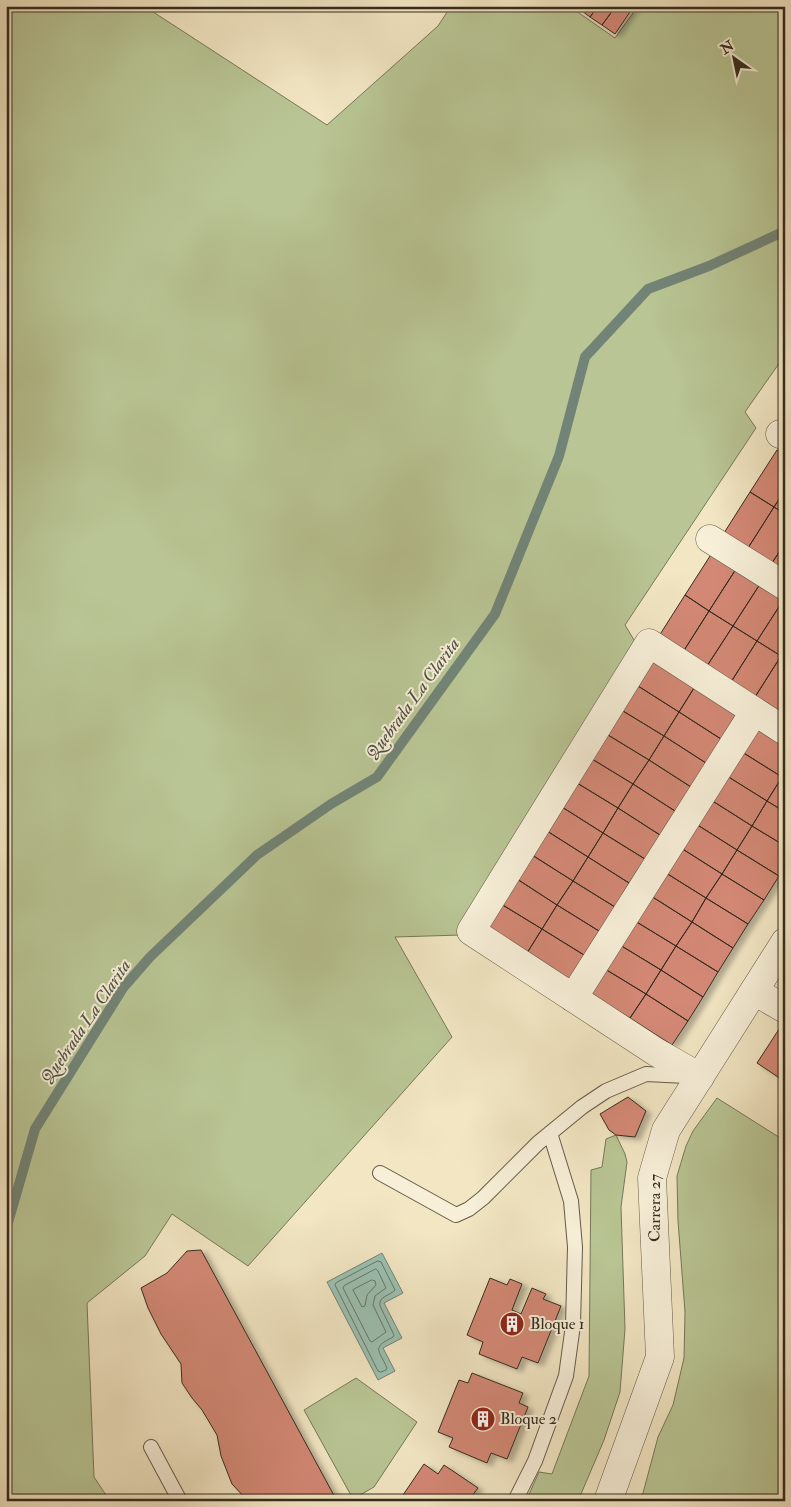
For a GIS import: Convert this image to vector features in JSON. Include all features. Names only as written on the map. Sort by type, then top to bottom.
[{"type":"street","points":[[710,539],[785,586]]},
{"type":"street","points":[[700,1076],[656,1052],[471,930],[649,643],[785,731]]},
{"type":"street","points":[[573,998],[754,712]]},
{"type":"street","name":"Carrera 27","points":[[608,1501],[660,1357],[652,1178],[666,1130],[785,942]]},
{"type":"street","points":[[754,990],[785,1010]]},
{"type":"lane","points":[[380,1172],[456,1215],[470,1209],[538,1143],[582,1107],[606,1091],[646,1074],[700,1076]]},
{"type":"lane","points":[[516,1501],[535,1461],[566,1376],[573,1325],[575,1248],[571,1201],[550,1134]]},
{"type":"lane","points":[[151,1447],[180,1501]]},
{"type":"green space","points":[[6,6],[144,6],[327,125],[438,26],[451,6],[569,6],[615,38],[638,6],[785,6],[785,355],[745,412],[756,428],[625,625],[637,645],[461,935],[395,937],[452,1037],[248,1266],[172,1214],[145,1256],[87,1303],[94,1477],[110,1501],[6,1501]]},
{"type":"green space","points":[[717,1098],[785,1141],[785,1501],[638,1501],[643,1493],[658,1437],[673,1405],[684,1358],[685,1312],[678,1221],[677,1176],[686,1146],[693,1131]]},
{"type":"green space","points":[[616,1135],[627,1162],[621,1207],[625,1329],[620,1392],[604,1440],[578,1501],[526,1501],[539,1472],[552,1474],[589,1376],[591,1170],[602,1167],[606,1139]]},
{"type":"green space","points":[[356,1378],[417,1422],[374,1487],[353,1499],[304,1410]]},
{"type":"water","points":[[382,1253],[403,1293],[384,1303],[402,1338],[383,1348],[395,1371],[378,1380],[327,1282]]},
{"type":"building","points":[[580,6],[598,6],[590,17],[578,8]]},
{"type":"building","points":[[598,6],[616,6],[602,25],[590,17]]},
{"type":"building","points":[[616,6],[634,6],[615,34],[602,25]]},
{"type":"building","points":[[777,450],[785,455],[785,490],[774,507],[750,492]]},
{"type":"building","points":[[785,490],[785,514],[774,507]]},
{"type":"building","points":[[750,492],[774,507],[748,548],[724,533]]},
{"type":"building","points":[[774,507],[785,514],[785,543],[772,563],[748,548]]},
{"type":"building","points":[[785,543],[785,571],[772,563]]},
{"type":"building","points":[[712,553],[736,569],[709,611],[685,595]]},
{"type":"building","points":[[736,569],[760,584],[733,626],[709,611]]},
{"type":"building","points":[[760,584],[784,599],[757,641],[733,626]]},
{"type":"building","points":[[685,595],[709,611],[683,652],[659,636]]},
{"type":"building","points":[[784,599],[785,651],[781,656],[757,641]]},
{"type":"building","points":[[709,611],[733,626],[707,666],[683,652]]},
{"type":"building","points":[[733,626],[757,641],[731,682],[707,666]]},
{"type":"building","points":[[757,641],[781,656],[755,697],[731,682]]},
{"type":"building","points":[[781,656],[785,658],[785,703],[779,712],[755,697]]},
{"type":"building","points":[[653,662],[694,688],[679,712],[638,686]]},
{"type":"building","points":[[638,686],[679,712],[664,736],[623,711]]},
{"type":"building","points":[[694,688],[736,714],[721,739],[679,712]]},
{"type":"building","points":[[785,703],[785,716],[779,712]]},
{"type":"building","points":[[623,711],[664,736],[649,760],[608,735]]},
{"type":"building","points":[[679,712],[721,739],[706,763],[664,736]]},
{"type":"building","points":[[757,728],[785,745],[785,774],[782,777],[742,752]]},
{"type":"building","points":[[608,735],[649,760],[633,784],[592,759]]},
{"type":"building","points":[[664,736],[706,763],[691,787],[649,760]]},
{"type":"building","points":[[742,752],[782,777],[767,801],[727,776]]},
{"type":"building","points":[[592,759],[633,784],[618,808],[577,783]]},
{"type":"building","points":[[649,760],[691,787],[675,811],[633,784]]},
{"type":"building","points":[[727,776],[767,801],[752,826],[711,800]]},
{"type":"building","points":[[782,777],[785,779],[785,812],[767,801]]},
{"type":"building","points":[[577,783],[618,808],[603,833],[562,807]]},
{"type":"building","points":[[633,784],[675,811],[660,835],[618,808]]},
{"type":"building","points":[[711,800],[752,826],[737,850],[696,824]]},
{"type":"building","points":[[767,801],[785,812],[785,846],[752,826]]},
{"type":"building","points":[[562,807],[603,833],[588,857],[547,831]]},
{"type":"building","points":[[618,808],[660,835],[645,859],[603,833]]},
{"type":"building","points":[[696,824],[737,850],[722,874],[681,848]]},
{"type":"building","points":[[752,826],[785,846],[785,867],[779,876],[737,850]]},
{"type":"building","points":[[547,831],[588,857],[573,881],[532,855]]},
{"type":"building","points":[[603,833],[645,859],[629,883],[588,857]]},
{"type":"building","points":[[681,848],[722,874],[706,898],[666,873]]},
{"type":"building","points":[[737,850],[779,876],[764,900],[722,874]]},
{"type":"building","points":[[532,855],[573,881],[557,905],[517,879]]},
{"type":"building","points":[[588,857],[629,883],[615,907],[573,881]]},
{"type":"building","points":[[666,873],[706,898],[692,922],[651,896]]},
{"type":"building","points":[[722,874],[764,900],[748,924],[706,898]]},
{"type":"building","points":[[517,879],[557,905],[542,929],[501,904]]},
{"type":"building","points":[[573,881],[615,907],[599,931],[557,905]]},
{"type":"building","points":[[651,896],[692,922],[676,946],[635,921]]},
{"type":"building","points":[[706,898],[748,924],[733,948],[692,922]]},
{"type":"building","points":[[501,904],[542,929],[527,953],[486,927]]},
{"type":"building","points":[[557,905],[599,931],[584,955],[542,929]]},
{"type":"building","points":[[635,921],[676,946],[661,970],[620,945]]},
{"type":"building","points":[[692,922],[733,948],[718,972],[676,946]]},
{"type":"building","points":[[542,929],[584,955],[569,979],[527,953]]},
{"type":"building","points":[[620,945],[661,970],[646,994],[605,969]]},
{"type":"building","points":[[676,946],[718,972],[703,997],[661,970]]},
{"type":"building","points":[[605,969],[646,994],[630,1018],[589,993]]},
{"type":"building","points":[[661,970],[703,997],[688,1021],[646,994]]},
{"type":"building","points":[[646,994],[688,1021],[672,1045],[630,1018]]},
{"type":"building","points":[[783,1023],[785,1024],[785,1072],[781,1079],[757,1063]]},
{"type":"building","points":[[628,1097],[646,1111],[635,1137],[616,1135],[609,1130],[600,1114]]},
{"type":"building","points":[[201,1250],[337,1501],[248,1501],[232,1484],[221,1456],[217,1435],[202,1410],[182,1383],[181,1364],[161,1334],[148,1308],[141,1288],[167,1273],[187,1251]]},
{"type":"building","name":"Bloque 1","points":[[490,1278],[507,1285],[510,1279],[522,1284],[512,1310],[521,1314],[532,1288],[546,1294],[543,1299],[561,1306],[538,1363],[522,1357],[517,1369],[479,1354],[483,1342],[467,1335]]},
{"type":"building","name":"Bloque 2","points":[[472,1373],[523,1393],[519,1403],[528,1407],[507,1459],[491,1453],[487,1463],[449,1447],[453,1438],[438,1432],[459,1380],[468,1383]]},
{"type":"building","points":[[424,1464],[438,1474],[444,1465],[478,1488],[472,1496],[478,1501],[399,1501]]},
{"type":"waterway","name":"Quebrada La Clarita","points":[[6,1234],[35,1129],[123,988],[150,957],[257,855],[331,804],[377,777],[495,614],[559,456],[585,357],[648,289],[709,266],[785,231]]},
{"type":"place","name":"Bloque 1","points":[[512,1324]]},
{"type":"place","name":"Bloque 2","points":[[483,1419]]}]
